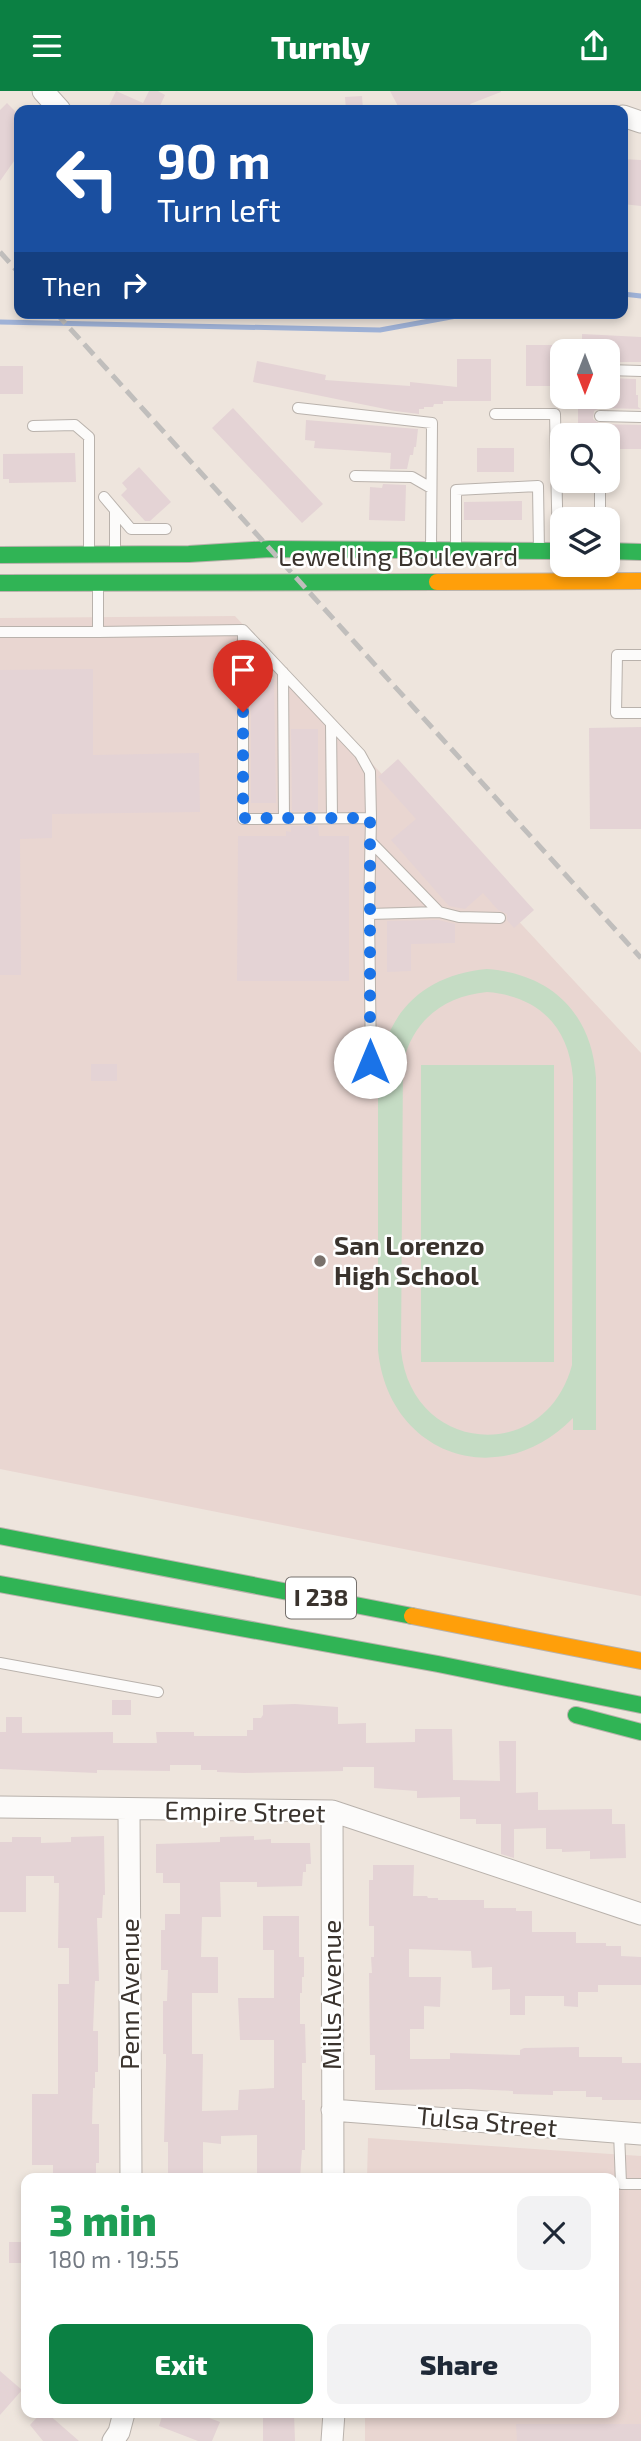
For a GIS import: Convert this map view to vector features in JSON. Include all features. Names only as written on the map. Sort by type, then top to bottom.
[{"type":"main road","name":"Lewelling Boulevard","points":[[91,571],[115,554],[189,554],[270,549],[550,551]]},
{"type":"main road","points":[[620,551],[641,552]]},
{"type":"main road","points":[[0,555],[91,571]]},
{"type":"main road","name":"Lewelling Boulevard","points":[[91,571],[198,583],[641,581]]},
{"type":"main road","points":[[0,583],[91,571]]},
{"type":"main road","name":"I 238","points":[[0,1535],[641,1661]]},
{"type":"main road","name":"I 238","points":[[0,1584],[438,1664],[641,1705]]},
{"type":"main road","points":[[438,1664],[521,1697]]},
{"type":"main road","points":[[555,1709],[641,1732]]},
{"type":"street","points":[[43,91],[56,105]]},
{"type":"street","name":"Empire Street","points":[[0,1807],[332,1811],[641,1914]]},
{"type":"street","name":"Penn Avenue","points":[[129,1810],[131,2173]]},
{"type":"street","name":"Mills Avenue","points":[[332,1811],[333,2173]]},
{"type":"street","name":"Tulsa Street","points":[[332,2110],[641,2134]]},
{"type":"street","points":[[113,2441],[120,2432],[123,2418]]},
{"type":"street","points":[[332,2441],[334,2418]]},
{"type":"lane","points":[[620,370],[641,370]]},
{"type":"lane","points":[[298,408],[432,422],[431,550]]},
{"type":"lane","points":[[495,414],[555,414],[558,507]]},
{"type":"lane","points":[[600,417],[641,417]]},
{"type":"lane","points":[[33,426],[75,425],[89,437],[91,571],[98,632]]},
{"type":"lane","points":[[355,476],[412,477],[431,488]]},
{"type":"lane","points":[[456,550],[456,490],[538,486],[540,551]]},
{"type":"lane","points":[[104,498],[131,529],[166,529]]},
{"type":"lane","points":[[115,510],[115,554]]},
{"type":"lane","points":[[243,630],[243,818],[370,818]]},
{"type":"lane","points":[[0,632],[243,630],[360,754],[370,772],[370,1062]]},
{"type":"lane","points":[[641,655],[617,655],[616,713],[641,713]]},
{"type":"lane","points":[[283,673],[284,818]]},
{"type":"lane","points":[[331,724],[332,818]]},
{"type":"lane","points":[[370,841],[439,912]]},
{"type":"lane","points":[[369,914],[439,912],[459,917],[500,918]]},
{"type":"lane","points":[[0,1663],[159,1692]]},
{"type":"lane","points":[[619,2132],[621,2184],[641,2184]]},
{"type":"shaded area","name":"San Lorenzo High School","points":[[235,616],[641,1053],[641,1596],[0,1469],[0,618]]},
{"type":"shaded area","points":[[368,2138],[641,2156],[641,2441],[365,2441],[365,2418],[619,2418],[619,2173],[367,2173]]},
{"type":"green space","points":[[487,969],[510,972],[549,989],[577,1016],[593,1055],[596,1078],[596,1430],[573,1430],[573,1418],[544,1441],[513,1454],[481,1458],[452,1452],[425,1438],[402,1416],[386,1386],[378,1350],[378,1078],[382,1055],[398,1017],[411,1001],[444,979]],"holes":[[[487,992],[505,995],[536,1007],[548,1017],[565,1043],[570,1060],[573,1078],[572,1365],[557,1398],[535,1420],[509,1432],[480,1434],[452,1427],[428,1410],[410,1385],[401,1350],[403,1063],[414,1034],[444,1005],[471,994]]]},
{"type":"green space","points":[[421,1065],[554,1065],[554,1362],[421,1362]]},
{"type":"building","points":[[116,91],[143,103],[149,91],[158,91],[165,95],[160,105],[109,105]]},
{"type":"building","points":[[390,91],[501,91],[470,105],[397,105]]},
{"type":"building","points":[[362,96],[363,105],[346,105],[345,97]]},
{"type":"building","points":[[7,103],[14,110],[14,161],[0,181],[0,110]]},
{"type":"building","points":[[628,159],[641,160],[641,206],[628,205]]},
{"type":"building","points":[[582,334],[641,337],[641,362],[620,362],[620,339],[582,339]]},
{"type":"building","points":[[526,345],[550,345],[550,386],[526,386]]},
{"type":"building","points":[[457,359],[491,359],[491,401],[443,401],[443,404],[419,409],[419,414],[253,382],[257,361],[326,375],[325,380],[410,386],[410,382],[457,387]]},
{"type":"building","points":[[0,366],[23,366],[23,394],[0,394]]},
{"type":"building","points":[[620,378],[636,379],[638,407],[641,409],[620,408]]},
{"type":"building","points":[[233,408],[323,504],[302,523],[212,428]]},
{"type":"building","points":[[578,409],[598,409],[594,411],[593,419],[599,423],[578,423]]},
{"type":"building","points":[[306,420],[418,429],[416,447],[413,455],[410,455],[407,469],[390,469],[391,453],[314,448],[315,441],[305,440]]},
{"type":"building","points":[[620,424],[641,425],[641,449],[620,449]]},
{"type":"building","points":[[477,448],[514,448],[514,472],[477,472]]},
{"type":"building","points":[[75,453],[76,482],[9,483],[9,479],[3,479],[3,454]]},
{"type":"building","points":[[139,467],[171,502],[150,521],[145,521],[121,495],[127,489],[122,483]]},
{"type":"building","points":[[383,484],[406,485],[405,521],[369,520],[370,487],[382,488]]},
{"type":"building","points":[[522,501],[522,520],[464,520],[464,502]]},
{"type":"building","points":[[93,669],[93,755],[199,753],[200,812],[52,814],[52,838],[20,839],[21,975],[0,975],[0,670]]},
{"type":"building","points":[[274,679],[276,803],[251,803],[251,680]]},
{"type":"building","points":[[641,727],[641,829],[590,829],[589,728]]},
{"type":"building","points":[[291,729],[318,729],[318,811],[292,811]]},
{"type":"building","points":[[398,759],[534,910],[514,928],[507,920],[507,914],[498,910],[483,893],[465,909],[449,906],[391,840],[416,819],[378,777]]},
{"type":"building","points":[[291,826],[318,826],[319,836],[349,836],[349,981],[237,981],[238,836],[286,836],[286,831],[291,832]]},
{"type":"building","points":[[438,920],[455,924],[455,943],[411,944],[411,971],[387,972],[387,921]]},
{"type":"building","points":[[91,1064],[117,1064],[117,1081],[91,1081]]},
{"type":"building","points":[[112,1700],[131,1700],[131,1715],[112,1715]]},
{"type":"building","points":[[263,1705],[338,1707],[338,1724],[366,1723],[366,1743],[415,1742],[415,1729],[452,1729],[453,1780],[500,1781],[499,1741],[516,1741],[516,1793],[538,1792],[538,1810],[612,1809],[612,1824],[625,1824],[626,1858],[590,1859],[590,1851],[562,1852],[562,1849],[546,1849],[546,1828],[514,1829],[514,1858],[501,1854],[501,1824],[476,1824],[476,1819],[460,1819],[460,1797],[417,1798],[417,1791],[374,1788],[374,1767],[343,1767],[343,1771],[244,1773],[201,1770],[201,1765],[170,1765],[170,1771],[97,1770],[97,1773],[0,1769],[0,1732],[6,1732],[6,1717],[22,1717],[22,1733],[113,1732],[113,1743],[157,1743],[156,1732],[194,1732],[194,1736],[247,1736],[247,1730],[253,1730],[253,1718],[261,1718],[263,1715]]},
{"type":"building","points":[[104,1836],[105,1895],[102,1918],[97,1918],[99,1981],[95,1981],[93,2031],[98,2031],[98,2072],[95,2072],[93,2088],[92,2124],[99,2124],[99,2163],[96,2163],[96,2173],[53,2173],[53,2165],[32,2165],[32,2094],[58,2094],[58,1984],[69,1984],[69,1948],[58,1948],[59,1883],[54,1883],[54,1876],[26,1876],[26,1912],[0,1912],[0,1842],[12,1842],[12,1837],[41,1837],[41,1843],[71,1842],[71,1837]]},
{"type":"building","points":[[254,1836],[254,1840],[271,1839],[271,1843],[310,1843],[311,1864],[306,1864],[302,1886],[257,1887],[257,1882],[220,1882],[221,1917],[202,1917],[201,1957],[218,1957],[218,1993],[192,1993],[192,2054],[203,2054],[202,2111],[238,2110],[239,2090],[274,2088],[274,2040],[240,2040],[238,1998],[274,1998],[274,1950],[263,1950],[263,1916],[299,1916],[299,1957],[304,1957],[300,2024],[305,2024],[306,2063],[302,2063],[305,2150],[302,2150],[300,2173],[257,2173],[257,2135],[221,2136],[221,2144],[203,2142],[203,2173],[168,2173],[168,2142],[164,2142],[166,2054],[163,2054],[163,2001],[167,2001],[168,1970],[161,1970],[161,1930],[165,1930],[165,1914],[180,1914],[180,1883],[163,1883],[163,1873],[156,1873],[156,1844],[220,1842],[220,1837]]},
{"type":"building","points":[[373,1865],[414,1865],[413,1896],[427,1896],[438,1900],[484,1900],[484,1908],[532,1911],[532,1932],[576,1932],[576,1943],[621,1946],[621,1956],[641,1957],[641,1985],[598,1985],[598,1992],[578,1992],[578,2007],[564,2006],[564,1996],[525,1996],[525,2015],[510,2015],[510,1989],[492,1990],[492,1967],[472,1968],[471,1951],[409,1949],[409,1977],[441,1977],[440,2007],[424,2006],[424,2029],[410,2029],[410,2059],[450,2059],[450,2053],[520,2055],[520,2050],[524,2048],[579,2047],[579,2057],[622,2057],[622,2063],[641,2063],[641,2100],[602,2100],[602,2097],[586,2097],[586,2091],[553,2091],[553,2095],[468,2089],[375,2090],[375,2055],[370,2055],[369,1973],[372,1973],[371,1957],[374,1957],[374,1926],[369,1926],[369,1880],[373,1880]]},
{"type":"building","points":[[9,2242],[21,2242],[21,2263],[9,2263]]},
{"type":"building","points":[[0,2371],[21,2391],[0,2415]]},
{"type":"building","points":[[36,2418],[53,2418],[79,2441],[43,2441],[30,2425]]},
{"type":"building","points":[[161,2418],[209,2418],[220,2422],[212,2441],[198,2441],[159,2426]]},
{"type":"building","points":[[263,2418],[294,2418],[295,2441],[263,2441]]},
{"type":"building","points":[[516,2424],[641,2424],[641,2441],[517,2441]]},
{"type":"waterway","points":[[628,295],[641,296]]},
{"type":"waterway","points":[[0,322],[380,330],[440,319]]},
{"type":"railway","points":[[0,252],[14,267]]},
{"type":"railway","points":[[61,319],[641,958]]},
{"type":"traffic: fast","points":[[0,555],[189,554],[270,549],[550,551]]},
{"type":"traffic: fast","points":[[620,551],[641,552]]},
{"type":"traffic: fast","points":[[0,583],[437,582]]},
{"type":"traffic: fast","points":[[0,1536],[412,1616]]},
{"type":"traffic: fast","points":[[0,1584],[438,1664],[641,1705]]},
{"type":"traffic: fast","points":[[576,1715],[641,1732]]},
{"type":"traffic: slow","points":[[437,582],[641,581]]},
{"type":"traffic: slow","points":[[412,1616],[641,1661]]},
{"type":"place","name":"San Lorenzo High School","points":[[320,1261]]},
{"type":"route","points":[[243,712],[243,818],[370,818],[370,1062]]}]
